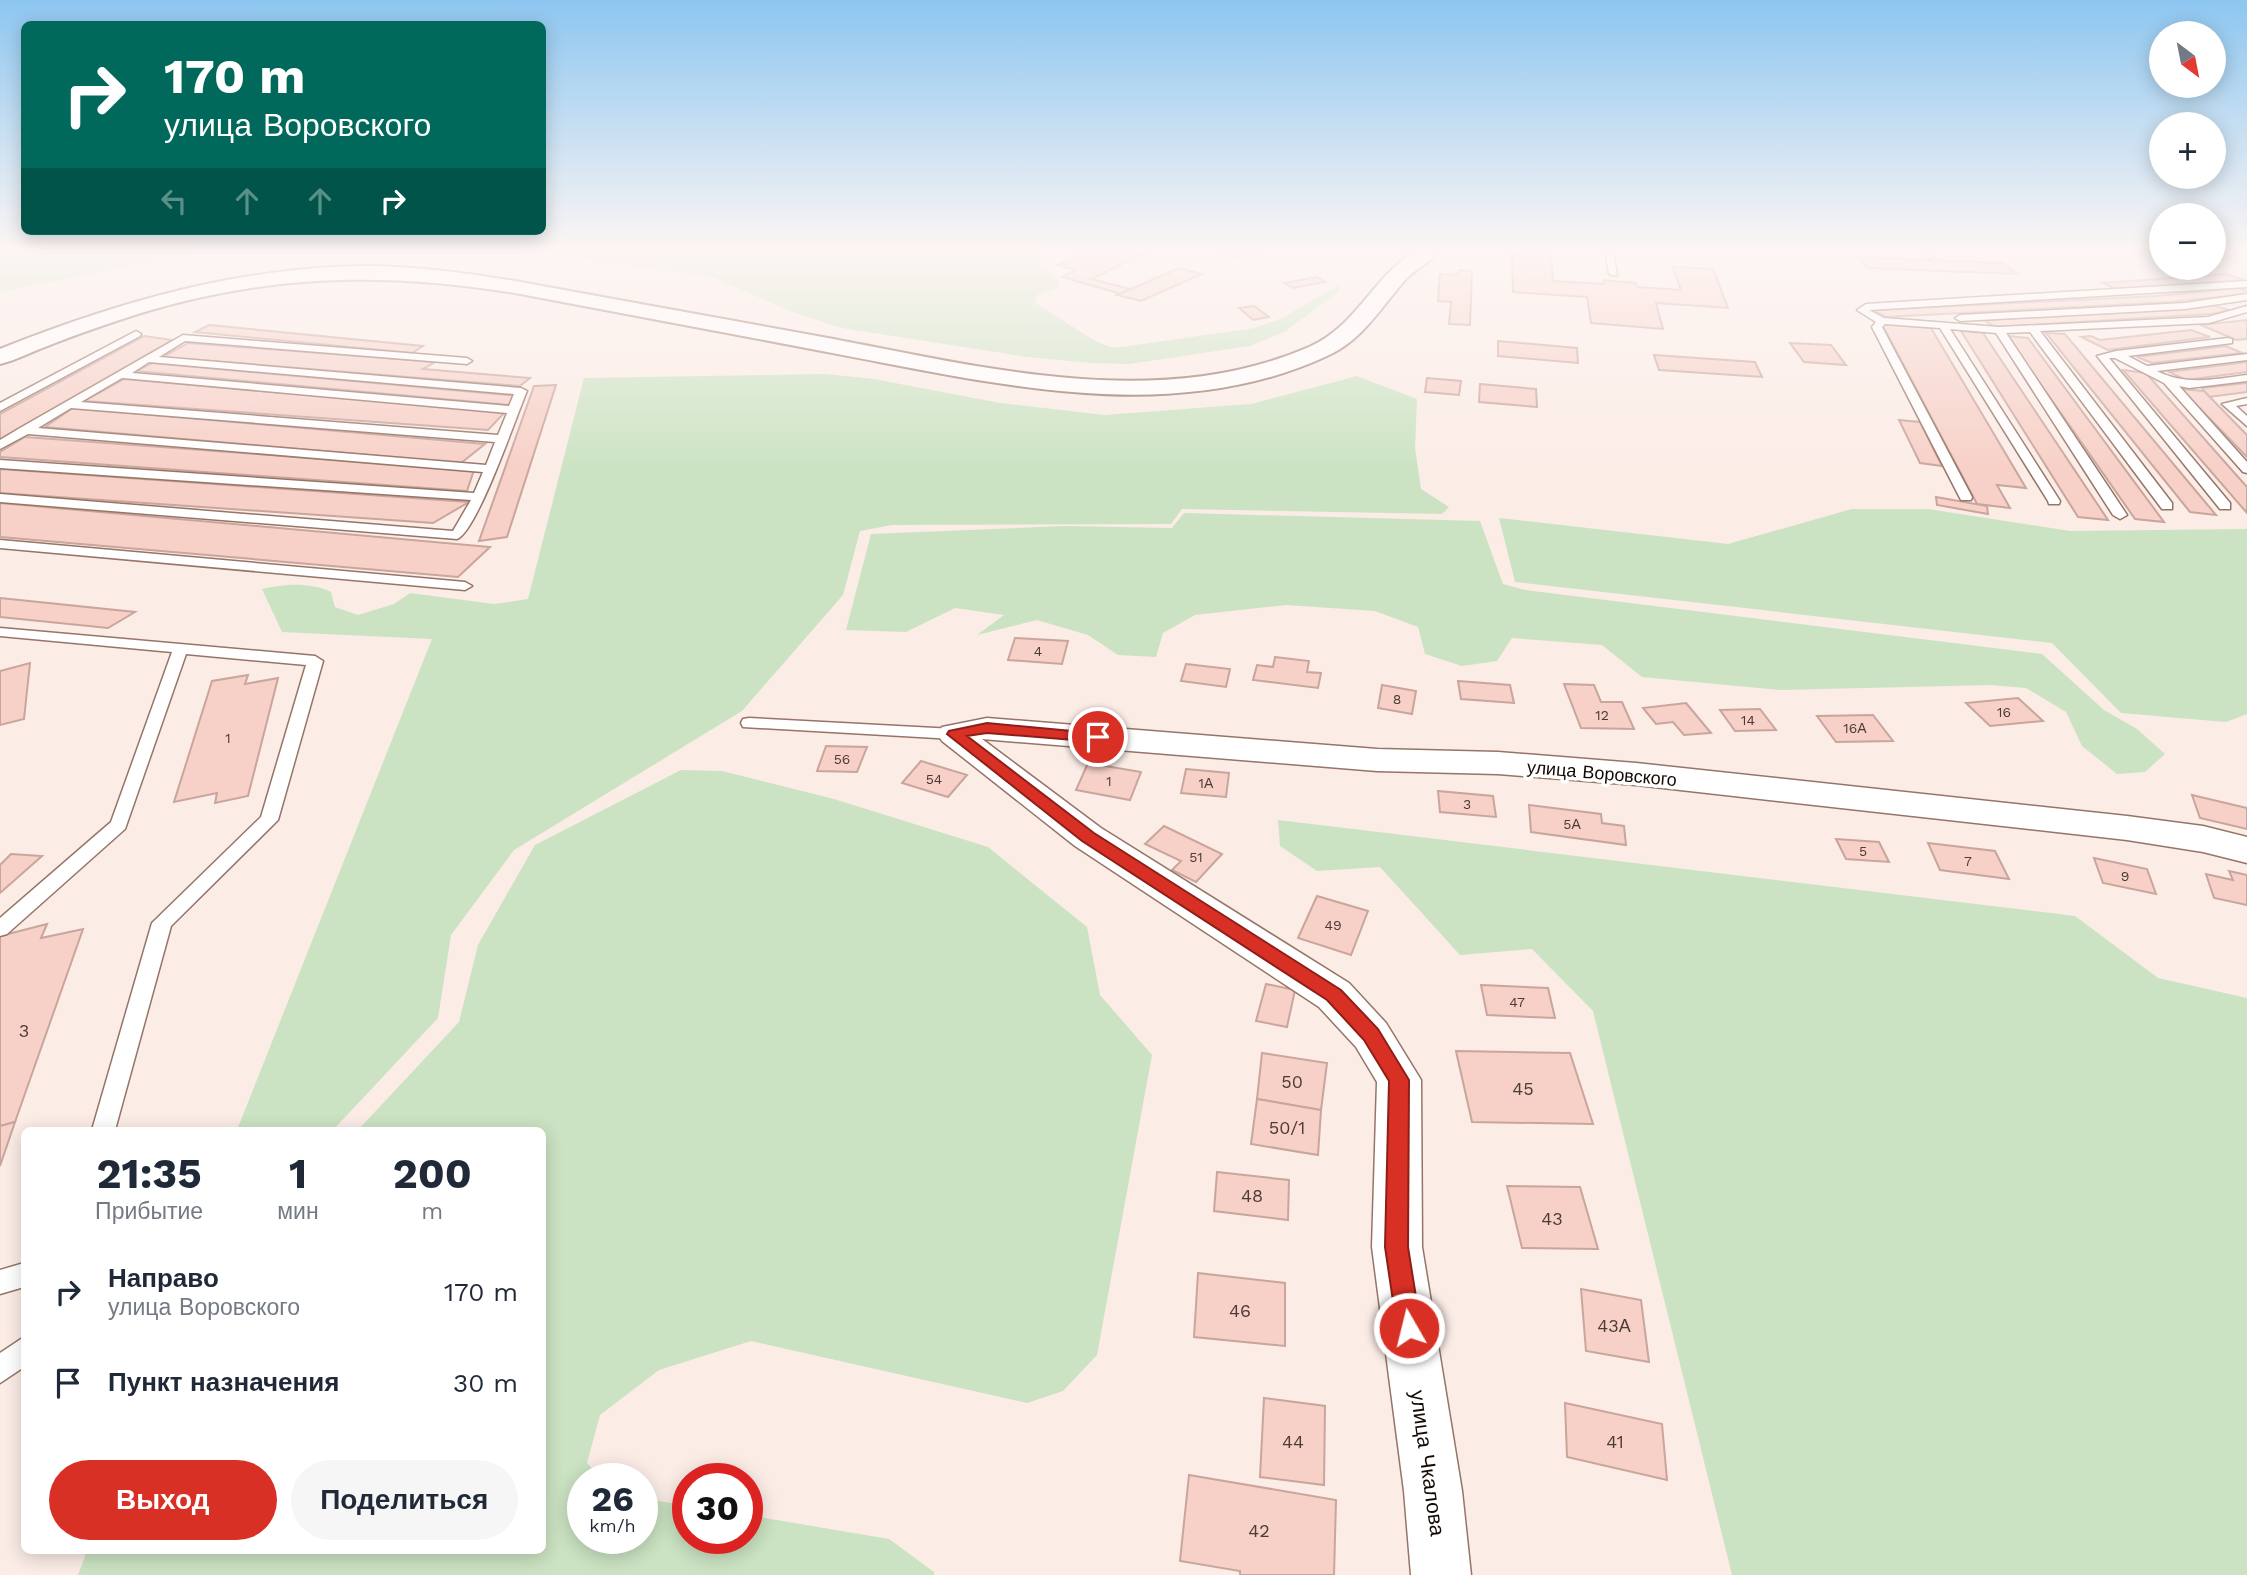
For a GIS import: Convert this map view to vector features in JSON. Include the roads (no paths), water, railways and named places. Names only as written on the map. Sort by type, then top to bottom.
[{"type":"main road","points":[[0,357],[79,326]]},
{"type":"main road","points":[[718,326],[1022,381],[1080,386],[1145,386],[1213,381],[1276,368],[1325,349],[1356,326]]},
{"type":"street","name":"улица Воровского","points":[[954,734],[987,728],[1377,760],[1499,764],[1636,774],[2127,828],[2203,839],[2247,850]]},
{"type":"street","name":"улица Чкалова","points":[[954,734],[1088,837],[1334,995],[1371,1035],[1399,1080],[1397,1247],[1433,1491],[1441,1575]]},
{"type":"lane","points":[[1878,326],[1966,497]]},
{"type":"lane","points":[[1932,326],[1999,330],[2097,326]]},
{"type":"lane","points":[[1938,326],[2054,501]]},
{"type":"lane","points":[[2191,326],[2247,349]]},
{"type":"lane","points":[[2033,329],[2167,506]]},
{"type":"lane","points":[[1999,330],[2120,515]]},
{"type":"lane","points":[[0,408],[136,334]]},
{"type":"lane","points":[[0,445],[183,338],[467,361]]},
{"type":"lane","points":[[2225,506],[2102,356],[2228,341]]},
{"type":"lane","points":[[2116,354],[2168,381],[2189,385],[2247,378]]},
{"type":"lane","points":[[2145,369],[2247,357]]},
{"type":"lane","points":[[0,498],[457,535],[479,497],[521,391],[149,359]]},
{"type":"lane","points":[[123,375],[514,410]]},
{"type":"lane","points":[[2168,381],[2247,469]]},
{"type":"lane","points":[[2247,401],[2228,404],[2247,423]]},
{"type":"lane","points":[[71,405],[500,439]]},
{"type":"lane","points":[[24,430],[491,469]]},
{"type":"lane","points":[[0,464],[479,497]]},
{"type":"lane","points":[[0,544],[465,586]]},
{"type":"lane","points":[[2,633],[315,661],[269,820],[162,923],[105,1127]]},
{"type":"lane","points":[[0,929],[119,825],[180,650]]},
{"type":"lane","points":[[749,723],[954,734]]},
{"type":"lane","points":[[0,1282],[21,1276]]},
{"type":"lane","points":[[0,1370],[21,1352]]}]
